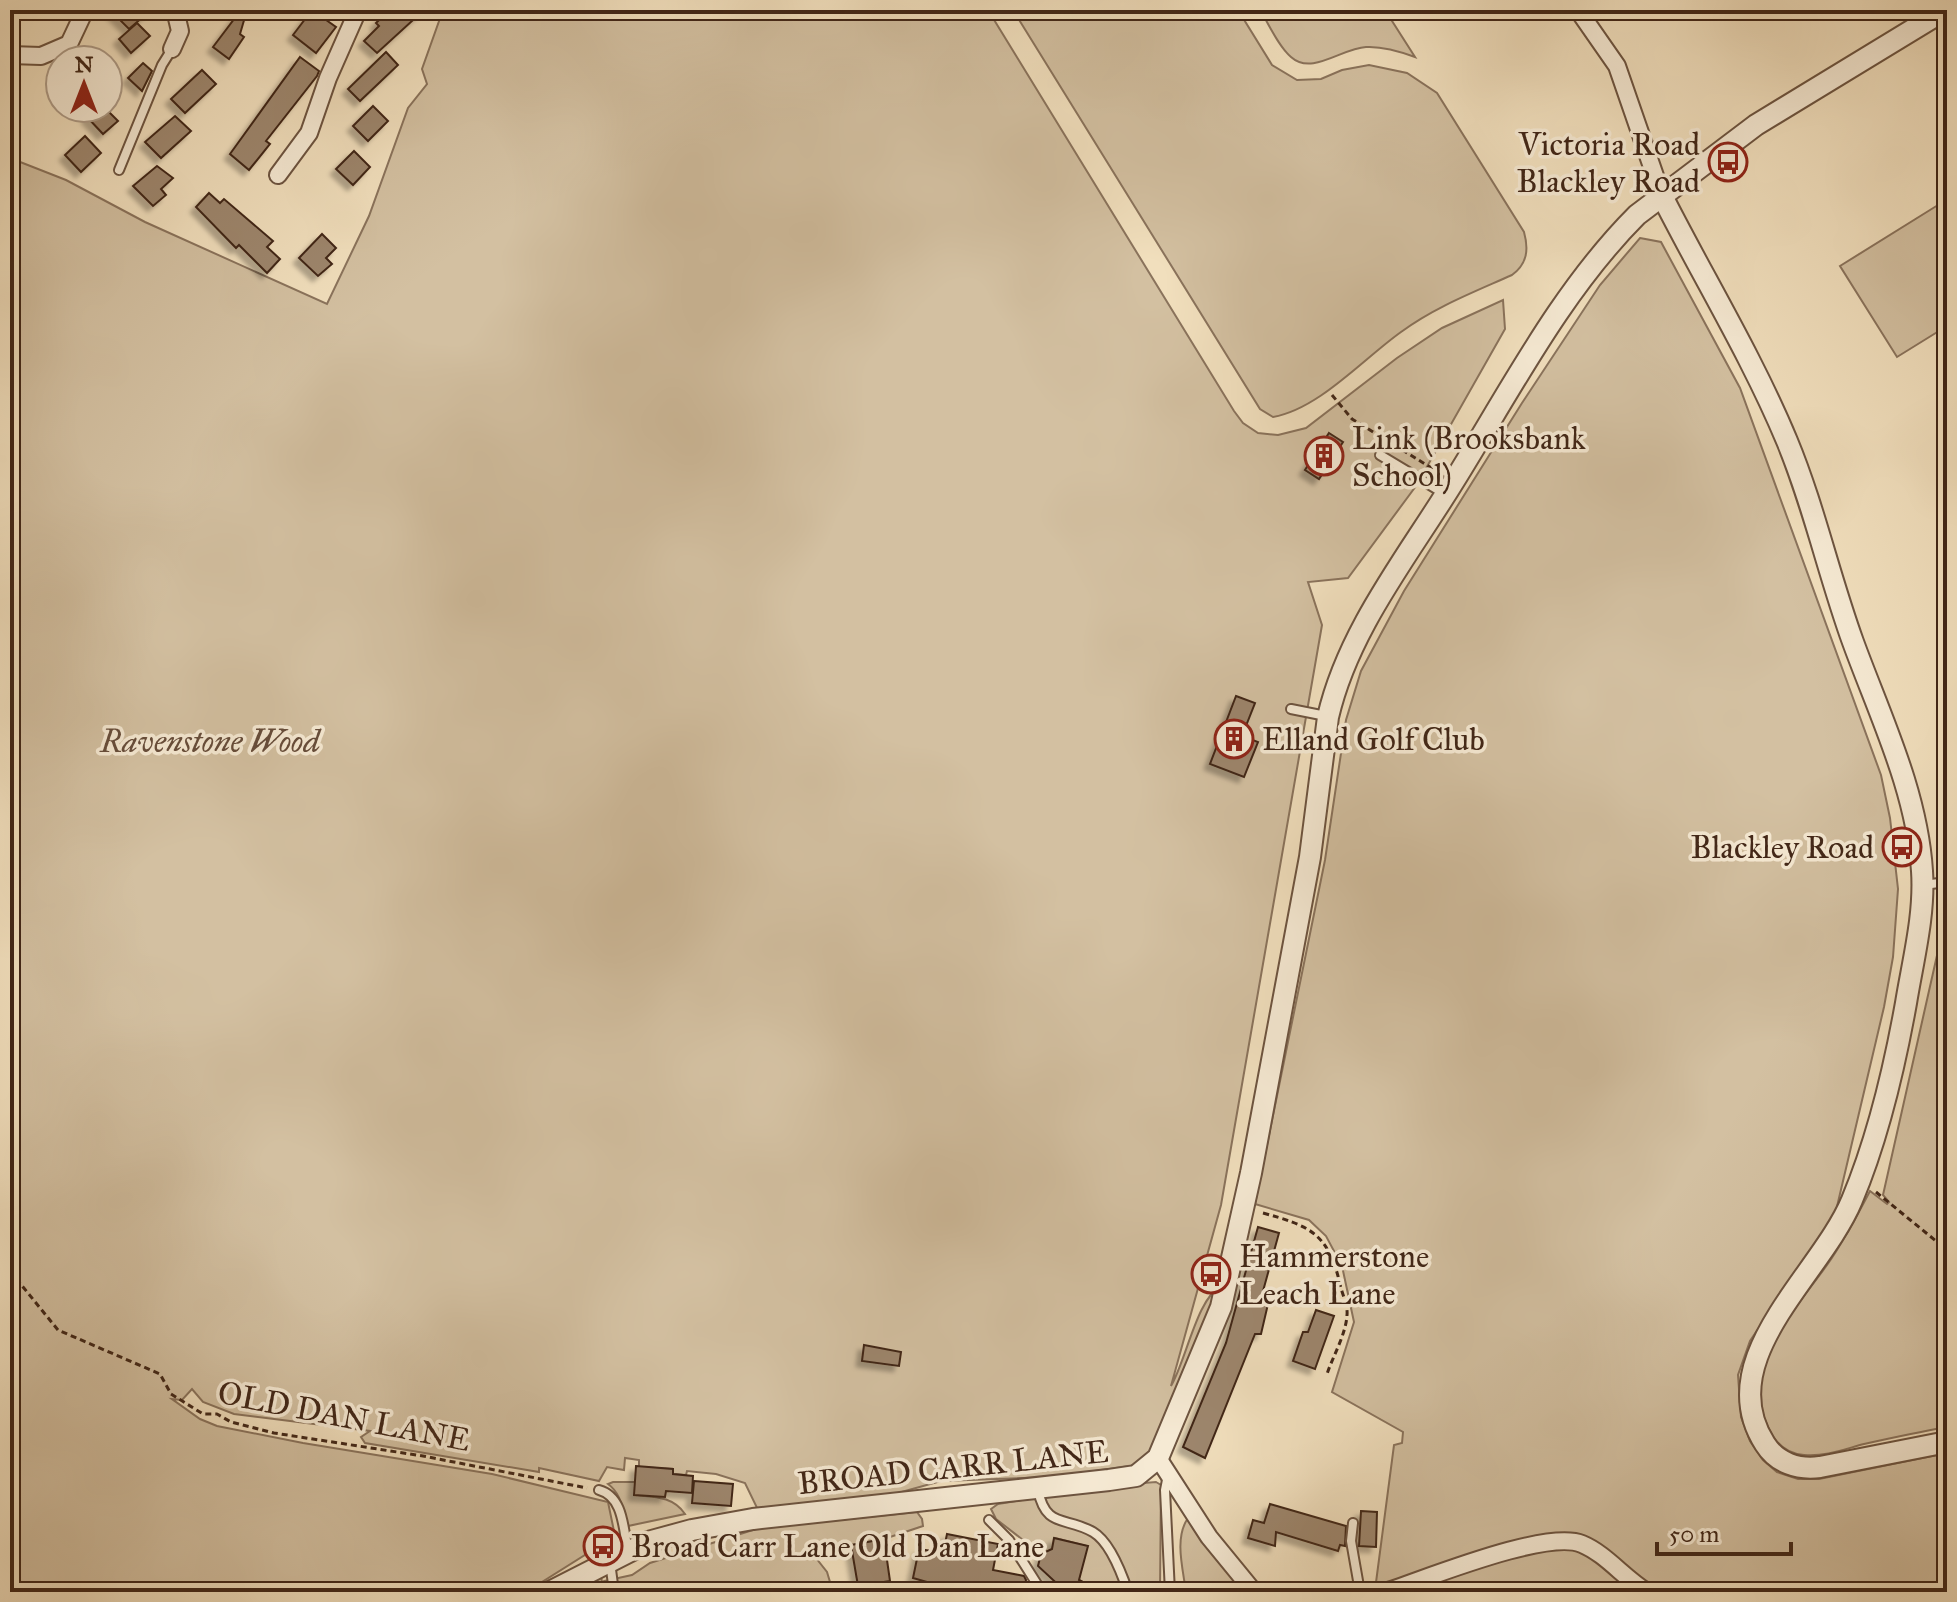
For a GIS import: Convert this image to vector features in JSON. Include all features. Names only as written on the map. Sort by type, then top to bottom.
[{"type":"street","points":[[10,55],[41,56],[69,44],[85,10]]},
{"type":"street","points":[[172,49],[180,31],[175,10]]},
{"type":"street","points":[[278,175],[309,133],[328,78],[358,10]]},
{"type":"street","points":[[1254,1592],[1209,1537],[1163,1466],[1221,1307],[1244,1208],[1310,857],[1328,717],[1355,644],[1390,582],[1542,339],[1589,270],[1631,222],[1756,125],[1945,10]]},
{"type":"street","points":[[1580,11],[1617,66],[1662,196],[1744,351],[1789,446],[1852,640],[1901,771],[1919,844],[1922,885],[1920,921],[1897,1049],[1868,1158],[1849,1209],[1831,1241],[1763,1339],[1753,1368],[1750,1395],[1754,1419],[1763,1440],[1775,1456],[1793,1466],[1820,1467],[1947,1442]]},
{"type":"street","name":"BROAD CARR LANE","points":[[550,1592],[619,1557],[670,1536],[753,1519],[1136,1476],[1163,1466]]},
{"type":"street","points":[[1385,1592],[1544,1542],[1560,1541],[1591,1549],[1647,1592]]},
{"type":"lane","points":[[119,170],[162,65],[172,49]]},
{"type":"lane","points":[[1380,455],[1450,488]]},
{"type":"lane","points":[[1291,709],[1328,717]]},
{"type":"lane","points":[[1922,885],[1947,882]]},
{"type":"lane","points":[[1163,1466],[1170,1592]]},
{"type":"lane","points":[[1037,1488],[1044,1511],[1053,1519],[1095,1533],[1106,1546],[1128,1592]]},
{"type":"lane","points":[[599,1490],[611,1495],[618,1506],[619,1557],[614,1592]]},
{"type":"lane","points":[[989,1520],[1009,1540],[1042,1592]]},
{"type":"lane","points":[[1353,1523],[1351,1541],[1360,1592]]},
{"type":"path","points":[[1332,395],[1352,419],[1450,488]]},
{"type":"path","points":[[1881,1196],[1947,1250]]},
{"type":"path","points":[[1244,1208],[1308,1228],[1334,1263],[1348,1311],[1327,1374]]},
{"type":"path","name":"OLD DAN LANE","points":[[10,1271],[58,1330],[160,1374],[171,1394],[203,1414],[217,1414],[231,1422],[274,1433],[423,1456],[599,1490]]},
{"type":"green space","name":"Elland Golf Club","points":[[443,10],[988,10],[1234,411],[1243,423],[1258,433],[1278,435],[1306,428],[1397,358],[1442,328],[1503,300],[1505,329],[1416,486],[1348,578],[1308,582],[1322,625],[1221,1205],[1171,1386],[1205,1303],[1221,1286],[1148,1463],[1054,1477],[941,1481],[880,1498],[759,1512],[745,1483],[716,1474],[687,1471],[686,1475],[673,1474],[673,1469],[639,1467],[639,1460],[625,1458],[624,1470],[607,1467],[599,1481],[539,1468],[539,1472],[365,1443],[361,1437],[370,1431],[234,1414],[203,1402],[192,1389],[182,1400],[172,1399],[200,1419],[217,1426],[492,1474],[608,1502],[615,1536],[526,1592],[10,1592],[10,158],[66,180],[145,222],[327,304],[369,216],[408,108],[427,84],[422,69]]},
{"type":"green space","points":[[1013,10],[1238,10],[1272,65],[1297,80],[1321,79],[1342,70],[1369,65],[1407,73],[1437,93],[1524,232],[1524,261],[1512,275],[1455,300],[1414,323],[1324,394],[1290,412],[1273,417],[1260,409]]},
{"type":"green space","points":[[1260,10],[1385,10],[1415,57],[1391,49],[1366,47],[1318,62],[1299,62],[1282,47]]},
{"type":"green space","points":[[1938,205],[1947,219],[1947,326],[1897,357],[1840,266]]},
{"type":"green space","points":[[1640,238],[1661,242],[1740,388],[1881,775],[1890,818],[1898,889],[1893,957],[1884,1007],[1835,1215],[1750,1341],[1738,1375],[1741,1417],[1750,1441],[1763,1460],[1777,1472],[1798,1479],[1819,1479],[1937,1455],[1943,1459],[1944,1592],[1655,1592],[1574,1537],[1375,1590],[1394,1445],[1402,1443],[1403,1432],[1332,1392],[1354,1322],[1342,1266],[1326,1236],[1309,1220],[1255,1204],[1325,860],[1346,720],[1361,671],[1404,591],[1522,403],[1600,285]]},
{"type":"green space","points":[[1947,911],[1947,1427],[1827,1454],[1798,1454],[1782,1447],[1768,1427],[1761,1405],[1760,1383],[1765,1361],[1787,1320],[1833,1256],[1870,1191],[1887,1204],[1889,1202],[1883,1195]]},
{"type":"green space","points":[[635,1482],[635,1495],[669,1501],[685,1514],[628,1526],[619,1498],[608,1484]]},
{"type":"green space","points":[[1156,1482],[1161,1485],[1160,1592],[1075,1592],[1084,1583],[1068,1573],[1087,1546],[1055,1538],[1051,1554],[1041,1554],[996,1519],[991,1509],[998,1504],[1107,1486]]},
{"type":"green space","points":[[917,1512],[923,1526],[884,1539],[851,1545],[816,1558],[827,1572],[833,1592],[576,1592],[601,1577],[603,1586],[604,1581],[632,1575],[650,1563],[759,1528]]},
{"type":"green space","points":[[1188,1518],[1246,1592],[1186,1592],[1180,1544]]},
{"type":"green space","points":[[1551,1545],[1587,1555],[1637,1592],[1402,1592],[1480,1566]]},
{"type":"building","points":[[110,10],[151,10],[129,29]]},
{"type":"building","points":[[241,10],[247,10],[240,34],[244,37],[229,59],[213,47]]},
{"type":"building","points":[[312,10],[336,27],[316,53],[293,35]]},
{"type":"building","points":[[389,10],[424,10],[377,53],[364,41]]},
{"type":"building","points":[[137,23],[150,36],[131,53],[119,39]]},
{"type":"building","points":[[386,52],[398,65],[360,101],[348,89]]},
{"type":"building","points":[[300,57],[319,71],[317,76],[266,141],[270,144],[249,170],[230,154]]},
{"type":"building","points":[[143,63],[152,71],[142,91],[128,78]]},
{"type":"building","points":[[202,70],[216,84],[185,113],[171,99]]},
{"type":"building","points":[[373,106],[388,121],[368,141],[353,126]]},
{"type":"building","points":[[175,116],[191,131],[161,158],[145,142]]},
{"type":"building","points":[[94,124],[115,124],[103,134]]},
{"type":"building","points":[[85,136],[101,153],[81,172],[65,155]]},
{"type":"building","points":[[354,151],[370,167],[353,185],[336,169]]},
{"type":"building","points":[[157,166],[173,178],[161,189],[166,195],[153,206],[133,186]]},
{"type":"building","points":[[209,193],[220,203],[224,199],[273,241],[267,247],[280,259],[267,273],[239,245],[236,248],[196,207]]},
{"type":"building","points":[[322,234],[336,248],[326,258],[332,264],[318,276],[299,258]]},
{"type":"building","name":"Link (Brooksbank School)","points":[[1329,433],[1343,442],[1319,479],[1305,470]]},
{"type":"building","name":"Elland Golf Club","points":[[1236,696],[1255,703],[1242,736],[1258,742],[1244,777],[1210,764]]},
{"type":"building","points":[[1258,1227],[1279,1233],[1260,1302],[1268,1304],[1261,1334],[1255,1334],[1205,1458],[1183,1447],[1226,1343]]},
{"type":"building","points":[[1316,1310],[1334,1316],[1315,1369],[1293,1361],[1303,1332],[1308,1332]]},
{"type":"building","points":[[864,1345],[901,1352],[899,1366],[862,1361]]},
{"type":"building","points":[[636,1466],[673,1469],[673,1474],[693,1476],[692,1493],[666,1491],[665,1497],[634,1495]]},
{"type":"building","points":[[694,1481],[733,1484],[731,1506],[692,1503]]},
{"type":"building","points":[[1270,1504],[1346,1526],[1345,1546],[1340,1545],[1338,1551],[1276,1532],[1275,1546],[1248,1538],[1253,1520],[1264,1523]]},
{"type":"building","points":[[1361,1511],[1377,1512],[1376,1547],[1359,1546]]},
{"type":"building","points":[[947,1534],[998,1544],[993,1570],[1024,1576],[1024,1592],[926,1592],[927,1582],[913,1578],[919,1549],[943,1553]]},
{"type":"building","points":[[1054,1538],[1088,1546],[1079,1580],[1085,1583],[1075,1592],[1066,1592],[1038,1566],[1041,1554],[1052,1549]]},
{"type":"building","points":[[884,1539],[890,1581],[858,1586],[851,1545]]},
{"type":"place","name":"Victoria Road Blackley Road","points":[[1728,162]]},
{"type":"place","name":"Link (Brooksbank School)","points":[[1324,456]]},
{"type":"place","name":"Elland Golf Club","points":[[1234,739]]},
{"type":"place","name":"Blackley Road","points":[[1902,847]]},
{"type":"place","name":"Hammerstone Leach Lane","points":[[1211,1274]]},
{"type":"place","name":"Broad Carr Lane Old Dan Lane","points":[[603,1546]]},
{"type":"park label","name":"Ravenstone Wood","points":[[210,741]]}]
